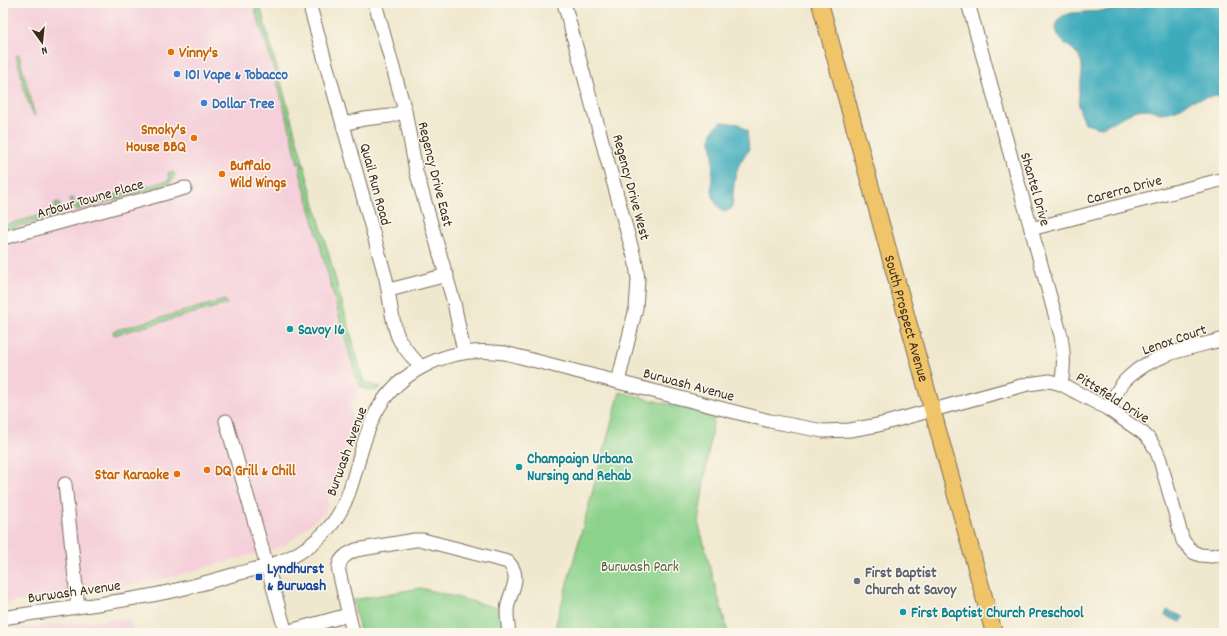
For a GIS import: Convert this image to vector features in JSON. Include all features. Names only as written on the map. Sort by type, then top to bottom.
[{"type":"main road","name":"South Prospect Avenue","points":[[820,3],[994,633]]},
{"type":"street","name":"Quail Run Road","points":[[309,3],[389,290],[390,305],[398,337],[421,367]]},
{"type":"street","name":"Regency Drive East","points":[[374,3],[405,111],[416,171],[447,275],[464,352]]},
{"type":"street","name":"Regency Drive West","points":[[564,3],[636,264],[638,280],[636,308],[618,382]]},
{"type":"street","name":"Shantel Drive","points":[[968,3],[1064,353],[1064,370],[1061,384]]},
{"type":"street","points":[[343,124],[364,119],[390,116],[405,111]]},
{"type":"street","name":"Carerra Drive","points":[[1031,229],[1224,179]]},
{"type":"street","name":"Arbour Towne Place","points":[[3,238],[185,188]]},
{"type":"street","points":[[389,290],[447,275]]},
{"type":"street","name":"Lenox Court","points":[[1108,409],[1120,387],[1129,376],[1142,366],[1157,358],[1224,339]]},
{"type":"street","name":"Burwash Avenue","points":[[3,618],[164,593],[268,566],[296,555],[319,538],[332,524],[344,505],[350,490],[366,432],[377,409],[386,395],[409,374],[421,367],[451,355],[464,352],[477,351],[505,353],[770,421],[823,431],[864,428],[933,409]]},
{"type":"street","name":"Pittsfield Drive","points":[[933,409],[1028,384],[1050,381],[1061,384],[1108,409],[1143,433],[1150,440],[1160,460],[1183,541],[1193,552],[1207,556],[1224,553]]},
{"type":"street","points":[[226,421],[286,633],[348,615]]},
{"type":"street","points":[[65,484],[78,606]]},
{"type":"street","points":[[353,633],[338,566],[342,559],[348,553],[356,550],[415,540],[423,540],[508,562],[515,573],[515,579],[507,610],[509,633]]},
{"type":"shaded area","points":[[3,3],[259,3],[364,382],[350,408],[354,422],[325,512],[284,546],[156,581],[3,603]]},
{"type":"shaded area","points":[[130,618],[132,633],[3,633],[3,630]]},
{"type":"green space","points":[[253,3],[259,3],[364,382],[381,387],[374,391],[367,390],[362,387],[356,377],[299,168],[302,166],[301,163],[298,164],[276,78],[278,78],[276,76]]},
{"type":"green space","points":[[19,55],[35,116],[26,96],[22,82],[16,56]]},
{"type":"green space","points":[[173,172],[175,175],[172,181],[167,185],[77,210],[71,206],[69,199],[73,198],[75,206],[170,180],[168,173]]},
{"type":"green space","points":[[59,202],[61,211],[59,215],[3,230],[3,220],[5,225],[56,211],[55,203]]},
{"type":"green space","points":[[225,300],[227,304],[114,335],[113,331]]},
{"type":"green space","name":"Burwash Park","points":[[620,392],[714,416],[698,522],[728,633],[558,633],[556,624]]},
{"type":"green space","points":[[421,588],[501,609],[505,633],[487,633],[486,629],[470,633],[368,633],[367,630],[360,631],[353,600]]},
{"type":"water","points":[[1150,3],[1222,3],[1220,12],[1220,30],[1224,39],[1224,95],[1190,101],[1175,111],[1161,113],[1148,109],[1137,110],[1100,128],[1086,124],[1078,102],[1082,71],[1081,61],[1079,56],[1063,42],[1057,34],[1057,22],[1063,16],[1072,13],[1140,8]]},
{"type":"water","points":[[722,122],[739,124],[747,131],[749,151],[740,163],[737,170],[732,208],[725,212],[715,201],[712,186],[713,154],[711,136],[714,129]]},
{"type":"water","points":[[1167,610],[1184,617],[1181,622],[1165,616]]},
{"type":"place","name":"Vinny's","points":[[171,52]]},
{"type":"place","name":"101 Vape & Tobacco","points":[[177,74]]},
{"type":"place","name":"Dollar Tree","points":[[204,103]]},
{"type":"place","name":"Smoky's House BBQ","points":[[194,138]]},
{"type":"place","name":"Buffalo Wild Wings","points":[[222,174]]},
{"type":"place","name":"Savoy 16","points":[[290,329]]},
{"type":"place","name":"Champaign Urbana Nursing and Rehab","points":[[519,467]]},
{"type":"place","name":"DQ Grill & Chill","points":[[207,470]]},
{"type":"place","name":"Star Karaoke","points":[[177,474]]},
{"type":"place","name":"Lyndhurst & Burwash","points":[[259,577]]},
{"type":"place","name":"First Baptist Church at Savoy","points":[[857,581]]},
{"type":"place","name":"First Baptist Church Preschool","points":[[903,612]]}]
